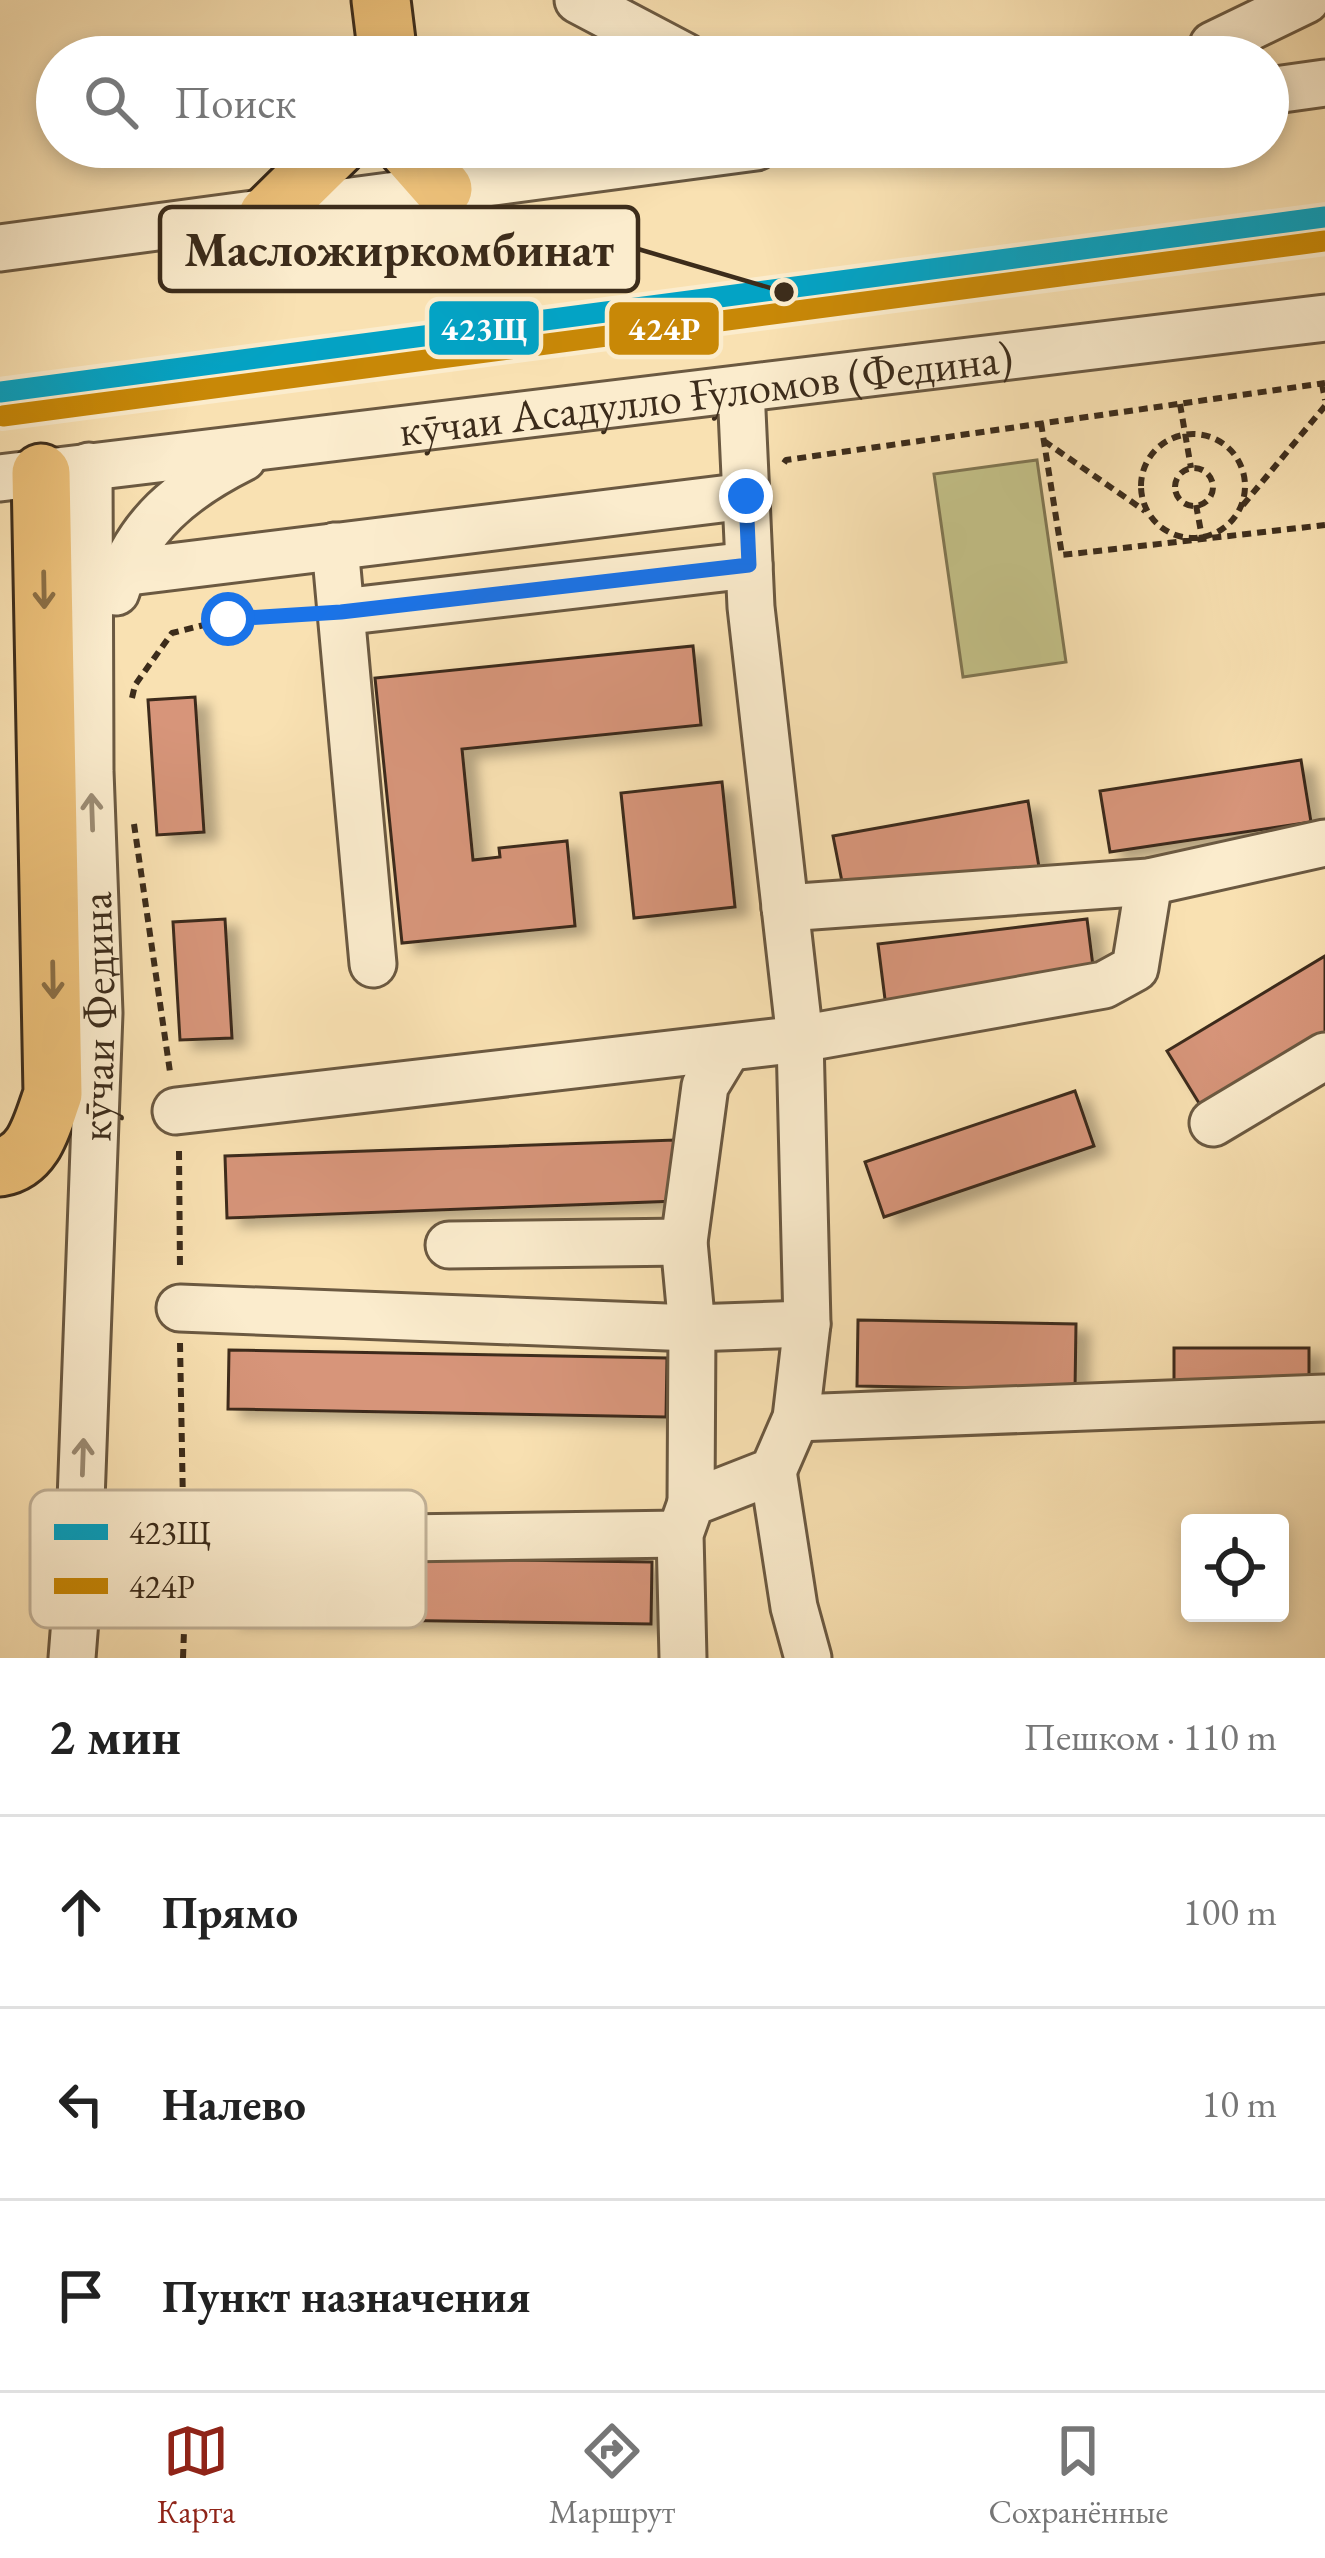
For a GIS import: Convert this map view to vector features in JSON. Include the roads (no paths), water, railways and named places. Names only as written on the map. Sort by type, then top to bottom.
[{"type":"main road","points":[[382,0],[386,36]]},
{"type":"main road","points":[[268,215],[316,168]]},
{"type":"main road","points":[[0,1167],[15,1164],[33,1146],[53,1094],[44,472]]},
{"type":"street","points":[[1213,34],[1306,0]]},
{"type":"street","points":[[604,24],[634,36]]},
{"type":"street","points":[[1289,88],[1325,82]]},
{"type":"street","points":[[11,247],[268,215],[424,168]]},
{"type":"street","name":"кӯчаи Асадулло Ғуломов (Федина)","points":[[44,472],[1325,318]]},
{"type":"street","points":[[741,389],[748,533],[800,1039],[807,1324],[796,1418],[772,1471],[794,1607],[808,1658]]},
{"type":"street","points":[[92,670],[122,573],[153,518],[196,482],[264,447]]},
{"type":"street","name":"кӯчаи Федина","points":[[44,472],[92,670],[90,771],[99,1013],[81,1490]]},
{"type":"street","points":[[122,573],[335,546],[748,533]]},
{"type":"street","points":[[341,612],[748,533]]},
{"type":"street","points":[[335,546],[374,964]]},
{"type":"street","points":[[785,908],[1149,882],[1325,843]]},
{"type":"street","points":[[176,1111],[800,1039],[1104,985],[1136,968],[1149,882]]},
{"type":"street","points":[[683,1658],[692,1328],[684,1242],[705,1086],[728,1048]]},
{"type":"street","points":[[1213,1123],[1325,1056]]},
{"type":"street","points":[[448,1245],[684,1242]]},
{"type":"street","points":[[180,1308],[692,1328],[807,1324]]},
{"type":"street","points":[[796,1418],[1325,1398]]},
{"type":"street","points":[[426,1530],[685,1518],[772,1471]]},
{"type":"street","name":"кӯчаи Федина","points":[[72,1658],[74,1628]]},
{"type":"place","name":"Масложиркомбинат","points":[[784,292]]}]
